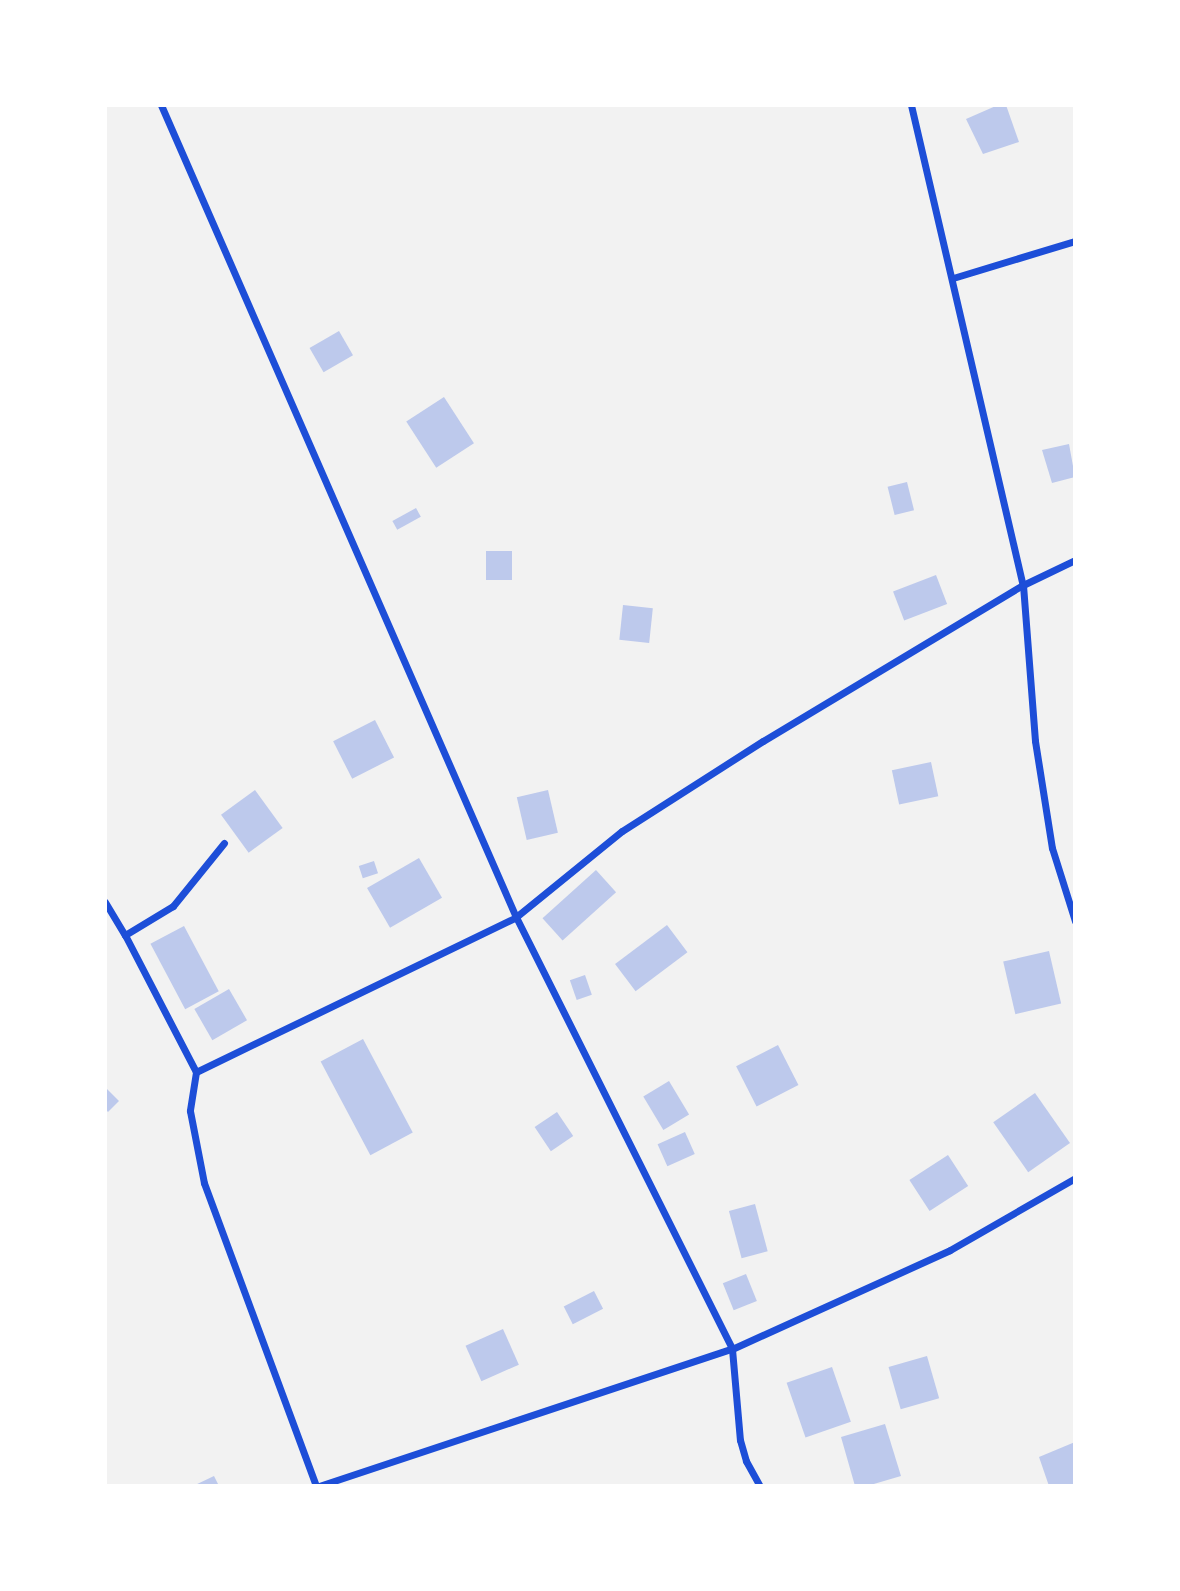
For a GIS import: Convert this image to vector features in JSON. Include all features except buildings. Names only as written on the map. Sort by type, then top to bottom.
[{"type":"street","points":[[161,105],[516,917],[732,1349],[740,1440],[746,1461],[760,1486]]},
{"type":"street","points":[[911,105],[1023,585],[1035,741],[1052,848],[1075,921]]},
{"type":"street","points":[[953,278],[1075,241]]},
{"type":"street","points":[[196,1072],[516,917],[622,831],[763,741],[1023,585],[1075,560]]},
{"type":"street","points":[[125,935],[173,906],[224,843]]},
{"type":"street","points":[[105,902],[196,1072],[190,1111],[204,1183],[317,1486],[732,1349],[950,1250],[1075,1178]]}]
